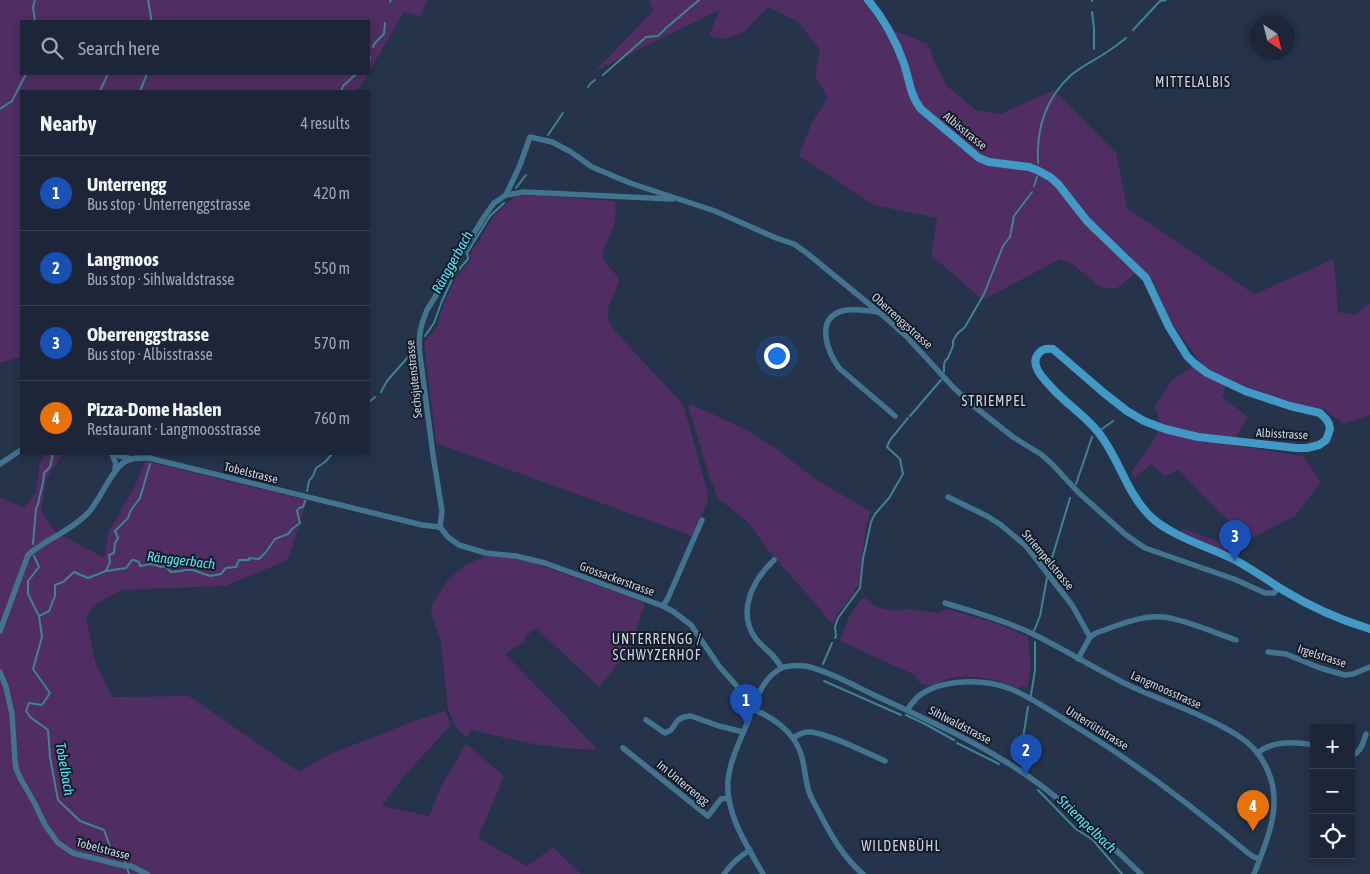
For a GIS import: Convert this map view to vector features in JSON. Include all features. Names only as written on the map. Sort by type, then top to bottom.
[{"type":"main road","name":"Albisstrasse","points":[[868,0],[896,43],[915,100],[921,109],[979,158],[989,162],[1029,167],[1054,180],[1081,215],[1146,278],[1180,345],[1194,363],[1207,373],[1245,391],[1290,406],[1318,412],[1326,419],[1330,429],[1326,440],[1319,445],[1307,448],[1198,437],[1179,433],[1156,426],[1127,411],[1104,394],[1052,349],[1043,350],[1036,358],[1036,366],[1046,382],[1102,436],[1130,490],[1146,512],[1159,524],[1235,561],[1324,612],[1370,629]]},
{"type":"street","name":"Oberrenggstrasse","points":[[530,137],[552,142],[592,167],[630,183],[715,211],[794,244],[880,312],[908,337],[970,403],[1013,437],[1042,455],[1126,535],[1145,548],[1234,579],[1265,594],[1274,593],[1279,587]]},
{"type":"street","name":"Sechsjutenstrasse","points":[[440,526],[442,511],[432,455],[418,338],[421,325],[427,310],[484,217],[494,203],[506,195],[530,137]]},
{"type":"street","points":[[506,195],[524,192],[679,200]]},
{"type":"street","points":[[880,312],[849,310],[835,314],[827,325],[826,340],[831,355],[839,368],[895,416]]},
{"type":"street","points":[[0,464],[20,451]]},
{"type":"street","points":[[113,455],[116,464],[115,473]]},
{"type":"street","name":"Tobelstrasse","points":[[117,455],[132,459],[149,458],[422,525],[440,526]]},
{"type":"street","points":[[0,631],[28,555],[76,524],[90,511],[124,462],[132,459]]},
{"type":"street","name":"Striempelstrasse","points":[[948,497],[987,516],[1008,530],[1026,546],[1072,605],[1090,637]]},
{"type":"street","points":[[662,606],[668,598],[702,520]]},
{"type":"street","name":"Grossackerstrasse","points":[[440,526],[448,537],[459,546],[479,552],[516,556],[545,563],[674,612],[692,625],[719,666],[742,692],[755,702]]},
{"type":"street","points":[[763,874],[736,821],[729,798],[728,780],[730,766],[755,702],[766,680],[781,668],[776,659],[753,634],[746,615],[748,603],[760,575],[774,560]]},
{"type":"street","name":"Langmoosstrasse","points":[[945,602],[1031,633],[1124,683],[1190,711],[1236,734],[1248,744],[1257,753],[1268,770],[1275,802],[1274,815],[1254,874]]},
{"type":"street","points":[[1078,659],[1090,637],[1145,618],[1162,617],[1176,619],[1236,640]]},
{"type":"street","name":"Irgelstrasse","points":[[1268,652],[1286,654],[1320,668],[1344,675],[1353,674],[1370,667]]},
{"type":"street","name":"Sihlwaldstrasse","points":[[781,668],[796,665],[823,671],[988,750],[1068,806],[1141,874]]},
{"type":"street","name":"Tobelstrasse","points":[[0,672],[6,687],[12,714],[16,769],[35,804],[44,826],[58,843],[73,853],[138,869],[147,874]]},
{"type":"street","name":"Unterrütistrasse","points":[[907,710],[919,696],[928,690],[953,683],[988,683],[1010,689],[1117,752],[1194,808],[1254,857],[1260,859]]},
{"type":"street","points":[[752,709],[776,722],[793,738],[802,755],[805,780],[814,804],[839,848],[848,860],[863,874]]},
{"type":"street","points":[[646,720],[666,733],[671,730],[678,720],[691,716],[743,732]]},
{"type":"street","points":[[793,738],[805,732],[814,732],[885,761]]},
{"type":"street","points":[[1355,754],[1358,753],[1363,744],[1366,734]]},
{"type":"street","points":[[1257,753],[1267,746],[1279,743],[1310,744]]},
{"type":"street","name":"Im Unterrengg","points":[[623,748],[708,816],[721,799],[729,798]]},
{"type":"street","points":[[724,874],[740,857],[750,850]]},
{"type":"shaded area","points":[[0,0],[428,0],[420,16],[404,12],[370,70],[370,20],[20,20],[20,75],[367,75],[358,90],[20,90],[20,357],[0,363]]},
{"type":"shaded area","points":[[649,0],[863,0],[883,29],[900,33],[928,44],[933,59],[947,86],[976,110],[1000,114],[1054,90],[1116,153],[1127,208],[1254,294],[1334,259],[1338,312],[1355,315],[1370,303],[1370,415],[1344,424],[1323,409],[1292,403],[1228,380],[1222,397],[1248,417],[1231,445],[1303,456],[1321,482],[1295,516],[1225,551],[1180,531],[1184,529],[1220,542],[1235,526],[1179,470],[1165,476],[1151,464],[1135,478],[1131,472],[1148,450],[1157,432],[1159,424],[1158,415],[1154,407],[1172,380],[1200,362],[1170,321],[1153,281],[1142,268],[1116,289],[1100,287],[1074,265],[1060,259],[983,300],[931,255],[937,218],[874,205],[799,156],[811,124],[828,98],[815,76],[820,50],[798,22],[768,7],[744,32],[724,39],[709,36],[719,10],[595,71],[653,11]]},
{"type":"shaded area","points":[[517,196],[615,201],[616,210],[612,232],[603,255],[619,282],[609,305],[608,316],[613,329],[684,407],[708,494],[708,500],[692,536],[436,443],[424,343],[437,326],[444,303],[456,277],[470,261],[470,254],[494,216]]},
{"type":"shaded area","points":[[690,404],[747,430],[775,448],[818,481],[870,511],[865,532],[858,587],[836,617],[833,625],[767,549],[747,521],[717,498],[688,405]]},
{"type":"shaded area","points":[[45,455],[62,455],[46,479],[41,512],[56,532],[104,558],[109,531],[134,488],[145,461],[307,500],[288,560],[225,586],[121,590],[98,603],[86,616],[95,661],[112,697],[189,696],[299,772],[330,754],[445,710],[451,725],[405,775],[382,806],[429,816],[441,787],[466,744],[504,776],[478,838],[527,866],[553,847],[581,874],[0,874],[0,497],[24,508],[36,492],[40,462]]},
{"type":"shaded area","points":[[486,556],[509,557],[532,562],[645,603],[634,636],[621,660],[599,687],[536,628],[524,638],[526,641],[505,654],[597,749],[550,747],[472,730],[466,738],[454,724],[448,709],[441,643],[431,612],[432,604],[448,580],[458,571],[467,564]]},
{"type":"shaded area","points":[[865,598],[877,607],[896,611],[907,609],[939,613],[948,609],[1001,625],[1028,637],[1031,668],[1027,688],[1022,686],[1019,689],[999,681],[967,677],[952,678],[926,686],[918,681],[915,675],[840,641],[849,617],[862,599]]},
{"type":"waterway","points":[[35,0],[33,7],[35,20]]},
{"type":"waterway","points":[[148,0],[151,20]]},
{"type":"waterway","name":"Ränggerbach","points":[[603,75],[646,37],[658,36],[699,0]]},
{"type":"waterway","points":[[1133,30],[1160,1],[1166,0]]},
{"type":"waterway","points":[[1092,12],[1094,49]]},
{"type":"waterway","name":"Tobelbach","points":[[373,47],[384,34],[385,23]]},
{"type":"waterway","points":[[1038,163],[1039,138],[1044,115],[1062,84],[1071,75],[1126,38]]},
{"type":"waterway","points":[[0,109],[12,101],[25,75]]},
{"type":"waterway","points":[[100,90],[108,75]]},
{"type":"waterway","points":[[140,90],[147,75]]},
{"type":"waterway","name":"Tobelbach","points":[[341,90],[355,75]]},
{"type":"waterway","name":"Ränggerbach","points":[[588,87],[595,80]]},
{"type":"waterway","name":"Ränggerbach","points":[[548,135],[563,113]]},
{"type":"waterway","name":"Ränggerbach","points":[[516,188],[526,175]]},
{"type":"waterway","points":[[1034,186],[1037,177]]},
{"type":"waterway","points":[[944,372],[945,361],[953,346],[953,341],[957,334],[965,327],[984,294],[1003,246],[1010,237],[1014,216],[1032,192]]},
{"type":"waterway","name":"Ränggerbach","points":[[425,336],[434,323],[454,275],[468,259],[467,253],[490,216],[504,203]]},
{"type":"waterway","name":"Ränggerbach","points":[[381,392],[387,381],[416,348]]},
{"type":"waterway","points":[[910,416],[941,380]]},
{"type":"waterway","name":"Ränggerbach","points":[[370,401],[375,397]]},
{"type":"waterway","name":"Striempelbach","points":[[835,638],[835,627],[838,618],[860,588],[863,559],[871,522],[875,514],[889,498],[903,474],[900,459],[887,447],[890,440],[908,418]]},
{"type":"waterway","points":[[1102,429],[1113,421]]},
{"type":"waterway","points":[[1076,484],[1092,437]]},
{"type":"waterway","points":[[33,544],[36,508],[43,485],[44,473],[50,467],[53,455]]},
{"type":"waterway","name":"Ränggerbach","points":[[307,491],[309,481],[316,468],[331,455]]},
{"type":"waterway","name":"Tobelbach","points":[[106,571],[110,562],[109,555],[114,553],[115,543],[118,538],[115,531],[128,518],[131,510],[140,498],[150,464]]},
{"type":"waterway","points":[[1049,568],[1070,498]]},
{"type":"waterway","name":"Tobelbach","points":[[129,874],[124,858],[112,852],[104,830],[80,821],[58,800],[50,757],[48,730],[30,717],[26,711],[29,703],[42,705],[50,693],[33,669],[42,637],[39,616],[49,611],[55,596],[55,585],[63,582],[74,572],[88,578],[106,571],[126,568],[134,560],[139,562],[140,566],[151,564],[165,566],[171,572],[193,570],[210,576],[221,574],[226,568],[236,567],[239,560],[259,559],[275,539],[288,534],[300,523],[297,511],[303,507],[305,501]]},
{"type":"waterway","points":[[34,556],[39,567],[28,581],[28,594],[39,616]]},
{"type":"waterway","points":[[1034,631],[1040,616],[1047,578]]},
{"type":"waterway","points":[[1031,695],[1035,670],[1035,642]]},
{"type":"waterway","name":"Striempelbach","points":[[823,664],[832,643]]},
{"type":"waterway","name":"Striempelbach","points":[[824,681],[901,715]]},
{"type":"waterway","points":[[1019,763],[1028,707]]},
{"type":"waterway","name":"Striempelbach","points":[[906,715],[954,740]]},
{"type":"waterway","name":"Striempelbach","points":[[957,743],[999,764]]},
{"type":"waterway","name":"Striempelbach","points":[[1038,790],[1076,829],[1093,840],[1122,874]]},
{"type":"place","name":"Oberrenggstrasse","points":[[1235,561]]},
{"type":"place","name":"Unterrengg","points":[[746,725]]},
{"type":"place","name":"Langmoos","points":[[1026,775]]},
{"type":"place","name":"Pizza-Dome Haslen","points":[[1253,831]]},
{"type":"district","name":"MITTELALBIS","points":[[1193,82]]},
{"type":"district","name":"STRIEMPEL","points":[[994,401]]},
{"type":"district","name":"UNTERRENGG / SCHWYZERHOF","points":[[657,648]]},
{"type":"district","name":"WILDENBÜHL","points":[[901,846]]}]
